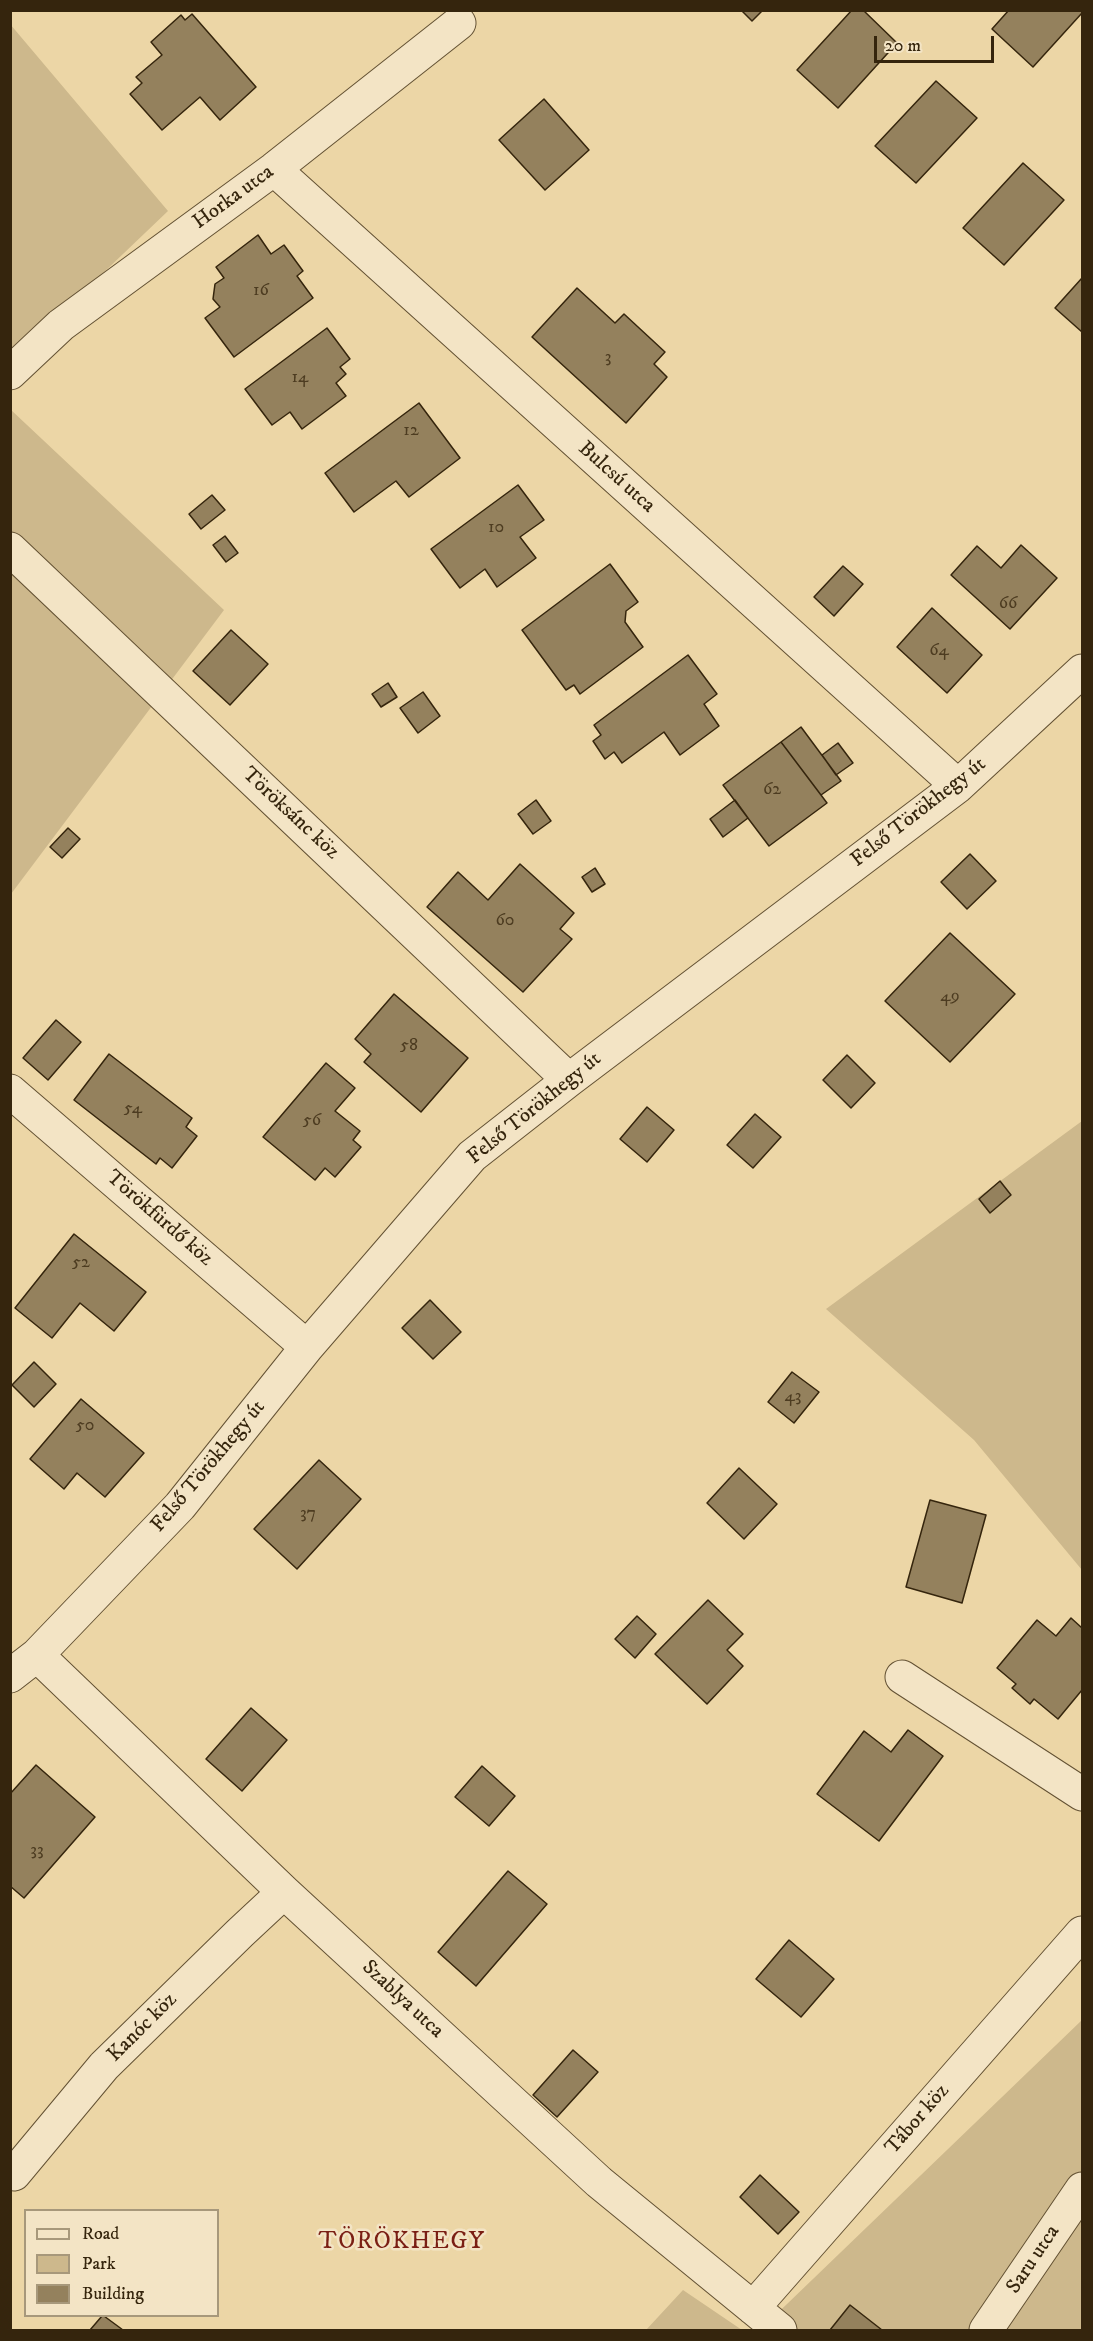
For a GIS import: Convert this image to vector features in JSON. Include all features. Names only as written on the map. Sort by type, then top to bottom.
[{"type":"street","name":"Horka utca","points":[[10,373],[60,325],[274,169],[459,23]]},
{"type":"street","name":"Bulcsú utca","points":[[274,169],[958,786]]},
{"type":"street","name":"Töröksánc köz","points":[[10,549],[569,1080]]},
{"type":"street","name":"Felső Törökhegy út","points":[[10,1676],[37,1655],[180,1506],[307,1347],[472,1156],[958,786],[1083,671]]},
{"type":"street","name":"Törökfürdő köz","points":[[10,1091],[307,1347]]},
{"type":"street","name":"Szablya utca","points":[[37,1655],[284,1892],[599,2182],[780,2331]]},
{"type":"street","points":[[902,1677],[1083,1794]]},
{"type":"street","name":"Kanóc köz","points":[[14,2175],[104,2066],[284,1892]]},
{"type":"street","name":"Tábor köz","points":[[753,2308],[1083,1933]]},
{"type":"street","name":"Saru utca","points":[[986,2331],[1083,2189]]},
{"type":"green space","points":[[10,24],[168,211],[11,361],[10,361]]},
{"type":"green space","points":[[10,409],[224,610],[11,894],[10,894]]},
{"type":"green space","points":[[1082,1121],[1082,1570],[974,1440],[826,1309]]},
{"type":"green space","points":[[1082,2020],[1082,2330],[760,2330]]},
{"type":"green space","points":[[683,2290],[742,2330],[646,2330]]},
{"type":"building","points":[[741,10],[763,10],[752,21]]},
{"type":"building","points":[[852,10],[863,10],[897,43],[838,108],[797,70]]},
{"type":"building","points":[[1009,10],[1082,10],[1082,13],[1033,67],[992,29]]},
{"type":"building","points":[[192,14],[256,87],[220,120],[200,97],[162,130],[130,94],[142,83],[136,77],[162,55],[151,42],[181,15],[185,20]]},
{"type":"building","points":[[936,81],[977,118],[916,183],[875,146]]},
{"type":"building","points":[[544,99],[589,150],[545,190],[499,140]]},
{"type":"building","points":[[1023,163],[1064,200],[1004,265],[963,228]]},
{"type":"building","points":[[258,235],[271,254],[284,245],[303,271],[297,276],[313,298],[234,357],[205,318],[220,307],[213,299],[215,284],[224,278],[216,267]]},
{"type":"building","points":[[1082,278],[1082,332],[1055,308]]},
{"type":"building","points":[[577,288],[615,323],[624,314],[665,352],[654,364],[667,377],[626,423],[532,337]]},
{"type":"building","points":[[327,328],[350,359],[340,367],[346,374],[336,383],[346,396],[302,429],[290,412],[272,425],[245,389]]},
{"type":"building","points":[[419,403],[460,458],[409,497],[396,481],[354,512],[325,473]]},
{"type":"building","points":[[518,485],[544,520],[520,537],[536,558],[497,587],[485,569],[460,588],[431,549]]},
{"type":"building","points":[[212,495],[225,510],[201,529],[189,514]]},
{"type":"building","points":[[225,536],[238,553],[226,562],[213,545]]},
{"type":"building","points":[[1021,545],[1057,578],[1010,629],[951,575],[977,546],[1001,568]]},
{"type":"building","points":[[610,564],[638,602],[626,611],[625,622],[643,647],[580,694],[574,685],[566,690],[522,630]]},
{"type":"building","points":[[843,566],[863,584],[834,616],[814,597]]},
{"type":"building","points":[[932,608],[982,655],[947,693],[897,647]]},
{"type":"building","points":[[231,630],[268,664],[230,705],[193,671]]},
{"type":"building","points":[[688,655],[717,694],[704,704],[719,726],[680,755],[664,732],[622,763],[614,752],[605,759],[593,741],[601,735],[594,725]]},
{"type":"building","points":[[388,683],[397,697],[381,707],[372,694]]},
{"type":"building","points":[[423,692],[440,716],[418,733],[400,708]]},
{"type":"building","points":[[801,727],[841,781],[821,795],[781,742]]},
{"type":"building","points":[[781,742],[827,803],[769,846],[723,785]]},
{"type":"building","points":[[838,743],[853,763],[836,775],[822,755]]},
{"type":"building","points":[[536,800],[551,821],[533,834],[518,814]]},
{"type":"building","points":[[735,800],[748,818],[723,837],[710,819]]},
{"type":"building","points":[[68,828],[80,839],[62,858],[50,847]]},
{"type":"building","points":[[970,854],[996,881],[967,909],[941,882]]},
{"type":"building","points":[[520,864],[574,913],[560,929],[572,939],[523,992],[427,907],[458,872],[488,900]]},
{"type":"building","points":[[595,868],[605,884],[592,892],[582,877]]},
{"type":"building","points":[[950,933],[1015,994],[950,1062],[885,1001]]},
{"type":"building","points":[[394,994],[468,1058],[421,1112],[364,1062],[371,1054],[355,1039]]},
{"type":"building","points":[[56,1020],[81,1042],[48,1080],[23,1058]]},
{"type":"building","points":[[109,1054],[192,1118],[186,1127],[197,1136],[172,1168],[160,1158],[156,1164],[74,1100]]},
{"type":"building","points":[[847,1055],[875,1083],[851,1108],[823,1080]]},
{"type":"building","points":[[326,1063],[355,1088],[335,1111],[360,1131],[353,1140],[361,1147],[335,1177],[325,1168],[315,1180],[263,1137]]},
{"type":"building","points":[[647,1107],[674,1130],[647,1162],[620,1139]]},
{"type":"building","points":[[755,1114],[781,1137],[753,1168],[727,1145]]},
{"type":"building","points":[[1000,1181],[1011,1195],[990,1213],[979,1199]]},
{"type":"building","points":[[74,1234],[146,1292],[114,1331],[80,1303],[52,1338],[15,1308]]},
{"type":"building","points":[[430,1300],[461,1332],[433,1359],[402,1328]]},
{"type":"building","points":[[34,1362],[56,1384],[34,1407],[12,1385]]},
{"type":"building","points":[[792,1372],[819,1392],[794,1423],[768,1402]]},
{"type":"building","points":[[81,1399],[144,1453],[105,1497],[77,1473],[64,1489],[30,1459]]},
{"type":"building","points":[[319,1460],[361,1499],[297,1569],[254,1529]]},
{"type":"building","points":[[739,1468],[777,1504],[744,1539],[707,1503]]},
{"type":"building","points":[[930,1500],[986,1515],[962,1603],[906,1587]]},
{"type":"building","points":[[708,1600],[743,1634],[727,1650],[743,1666],[707,1704],[655,1654]]},
{"type":"building","points":[[637,1616],[656,1634],[635,1658],[615,1639]]},
{"type":"building","points":[[1071,1618],[1082,1628],[1082,1690],[1058,1719],[1034,1699],[1030,1704],[1012,1688],[1016,1684],[997,1668],[1037,1620],[1056,1636]]},
{"type":"building","points":[[251,1708],[287,1740],[242,1791],[206,1759]]},
{"type":"building","points":[[908,1730],[943,1756],[879,1841],[817,1794],[864,1731],[891,1752]]},
{"type":"building","points":[[36,1765],[95,1817],[24,1898],[10,1886],[10,1794]]},
{"type":"building","points":[[482,1766],[515,1796],[489,1826],[455,1797]]},
{"type":"building","points":[[508,1871],[547,1904],[476,1986],[438,1952]]},
{"type":"building","points":[[789,1940],[834,1979],[801,2017],[756,1979]]},
{"type":"building","points":[[573,2050],[598,2072],[557,2117],[533,2095]]},
{"type":"building","points":[[760,2175],[799,2212],[778,2234],[740,2197]]},
{"type":"building","points":[[850,2305],[882,2330],[830,2330]]},
{"type":"building","points":[[101,2317],[105,2317],[123,2330],[90,2330]]},
{"type":"district","name":"TÖRÖKHEGY","points":[[402,2243]]}]
